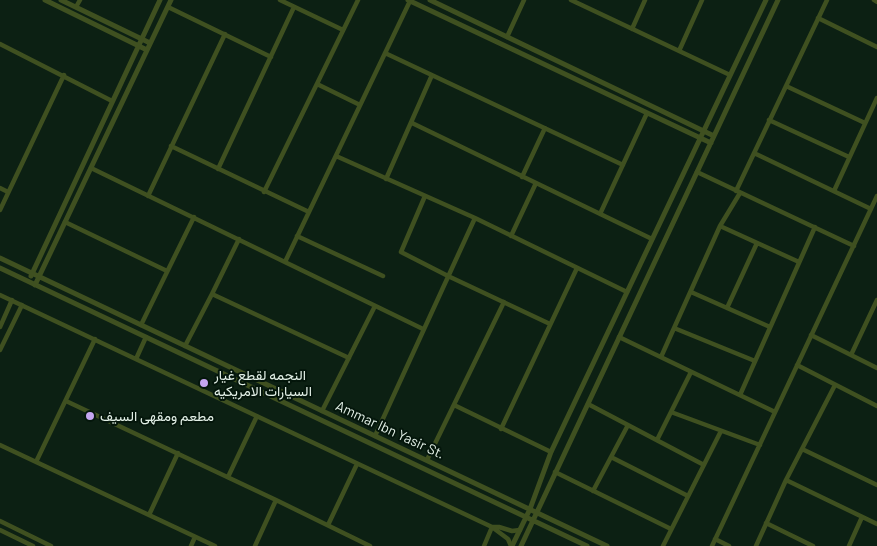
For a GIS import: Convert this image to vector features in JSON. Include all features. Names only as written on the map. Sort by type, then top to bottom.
[{"type":"street","points":[[45,0],[147,50]]},
{"type":"street","points":[[61,0],[150,43]]},
{"type":"street","points":[[76,7],[80,0]]},
{"type":"street","points":[[28,282],[160,0]]},
{"type":"street","points":[[35,284],[171,0]]},
{"type":"street","points":[[280,0],[343,30]]},
{"type":"street","points":[[264,192],[358,0]]},
{"type":"street","points":[[430,0],[714,136]]},
{"type":"street","points":[[507,37],[524,0]]},
{"type":"street","points":[[571,0],[730,75]]},
{"type":"street","points":[[632,29],[645,0]]},
{"type":"street","points":[[678,51],[702,0]]},
{"type":"street","points":[[511,546],[530,509],[551,452],[766,0]]},
{"type":"street","points":[[521,546],[778,0]]},
{"type":"street","points":[[661,357],[720,226],[738,192],[754,153],[827,0]]},
{"type":"street","points":[[285,262],[409,1],[711,143]]},
{"type":"street","points":[[168,7],[271,57]]},
{"type":"street","points":[[218,169],[294,7]]},
{"type":"street","points":[[818,18],[877,47]]},
{"type":"street","points":[[148,196],[225,34]]},
{"type":"street","points":[[0,44],[112,101]]},
{"type":"street","points":[[385,53],[623,165]]},
{"type":"street","points":[[0,210],[64,75]]},
{"type":"street","points":[[386,179],[432,75]]},
{"type":"street","points":[[316,84],[360,105]]},
{"type":"street","points":[[786,86],[865,123]]},
{"type":"street","points":[[834,191],[877,98]]},
{"type":"street","points":[[600,214],[647,114]]},
{"type":"street","points":[[770,120],[850,158]]},
{"type":"street","points":[[412,123],[652,240]]},
{"type":"street","points":[[522,176],[545,128]]},
{"type":"street","points":[[171,146],[308,212]]},
{"type":"street","points":[[754,153],[871,208]]},
{"type":"street","points":[[336,156],[475,218],[627,292]]},
{"type":"street","points":[[91,168],[423,330]]},
{"type":"street","points":[[697,172],[854,246]]},
{"type":"street","points":[[511,236],[536,183]]},
{"type":"street","points":[[0,188],[8,192]]},
{"type":"street","points":[[425,196],[400,252],[550,324]]},
{"type":"street","points":[[712,546],[877,196]]},
{"type":"street","points":[[141,325],[194,217]]},
{"type":"street","points":[[375,436],[475,218]]},
{"type":"street","points":[[65,222],[167,271]]},
{"type":"street","points":[[720,226],[799,262]]},
{"type":"street","points":[[740,395],[815,227]]},
{"type":"street","points":[[297,236],[383,276]]},
{"type":"street","points":[[185,346],[239,240]]},
{"type":"street","points":[[727,308],[757,243]]},
{"type":"street","name":"Ammar Ibn Yasir St.","points":[[0,258],[607,546]]},
{"type":"street","name":"Ammar Ibn Yasir St.","points":[[0,268],[587,546]]},
{"type":"street","points":[[502,429],[577,268]]},
{"type":"street","points":[[691,292],[770,327]]},
{"type":"street","points":[[212,294],[349,358]]},
{"type":"street","points":[[0,295],[492,528],[508,539],[511,546]]},
{"type":"street","points":[[0,327],[12,300]]},
{"type":"street","points":[[851,355],[877,300]]},
{"type":"street","points":[[426,460],[504,302]]},
{"type":"street","points":[[0,350],[22,305]]},
{"type":"street","points":[[322,411],[375,306]]},
{"type":"street","points":[[674,328],[755,361]]},
{"type":"street","points":[[811,335],[877,368]]},
{"type":"street","points":[[136,359],[146,337]]},
{"type":"street","points":[[619,338],[775,412]]},
{"type":"street","points":[[36,462],[95,339]]},
{"type":"street","points":[[797,365],[877,406]]},
{"type":"street","points":[[657,440],[690,372]]},
{"type":"street","points":[[756,546],[786,480],[835,385]]},
{"type":"street","points":[[66,401],[370,546]]},
{"type":"street","points":[[588,404],[704,465]]},
{"type":"street","points":[[454,406],[551,452]]},
{"type":"street","points":[[672,412],[760,445]]},
{"type":"street","points":[[228,477],[257,416]]},
{"type":"street","points":[[593,491],[628,425]]},
{"type":"street","points":[[663,546],[721,431]]},
{"type":"street","points":[[0,445],[215,546]]},
{"type":"street","points":[[802,449],[877,485]]},
{"type":"street","points":[[149,515],[178,454]]},
{"type":"street","points":[[611,457],[688,496]]},
{"type":"street","points":[[328,525],[358,464]]},
{"type":"street","points":[[556,472],[671,529]]},
{"type":"street","points":[[786,480],[877,524]]},
{"type":"street","points":[[255,546],[276,500]]},
{"type":"street","points":[[849,546],[862,517]]},
{"type":"street","points":[[0,521],[51,546]]},
{"type":"street","points":[[766,524],[813,546]]},
{"type":"street","points":[[492,528],[499,527],[512,531],[520,530]]},
{"type":"street","points":[[484,546],[492,528]]},
{"type":"street","points":[[0,530],[33,546]]},
{"type":"street","points":[[191,546],[195,537]]},
{"type":"street","points":[[715,540],[729,546]]},
{"type":"place","name":"النجمه لقطع غيار السيارات الامريكيه","points":[[204,383]]},
{"type":"place","name":"مطعم ومقهى السيف","points":[[90,416]]}]
